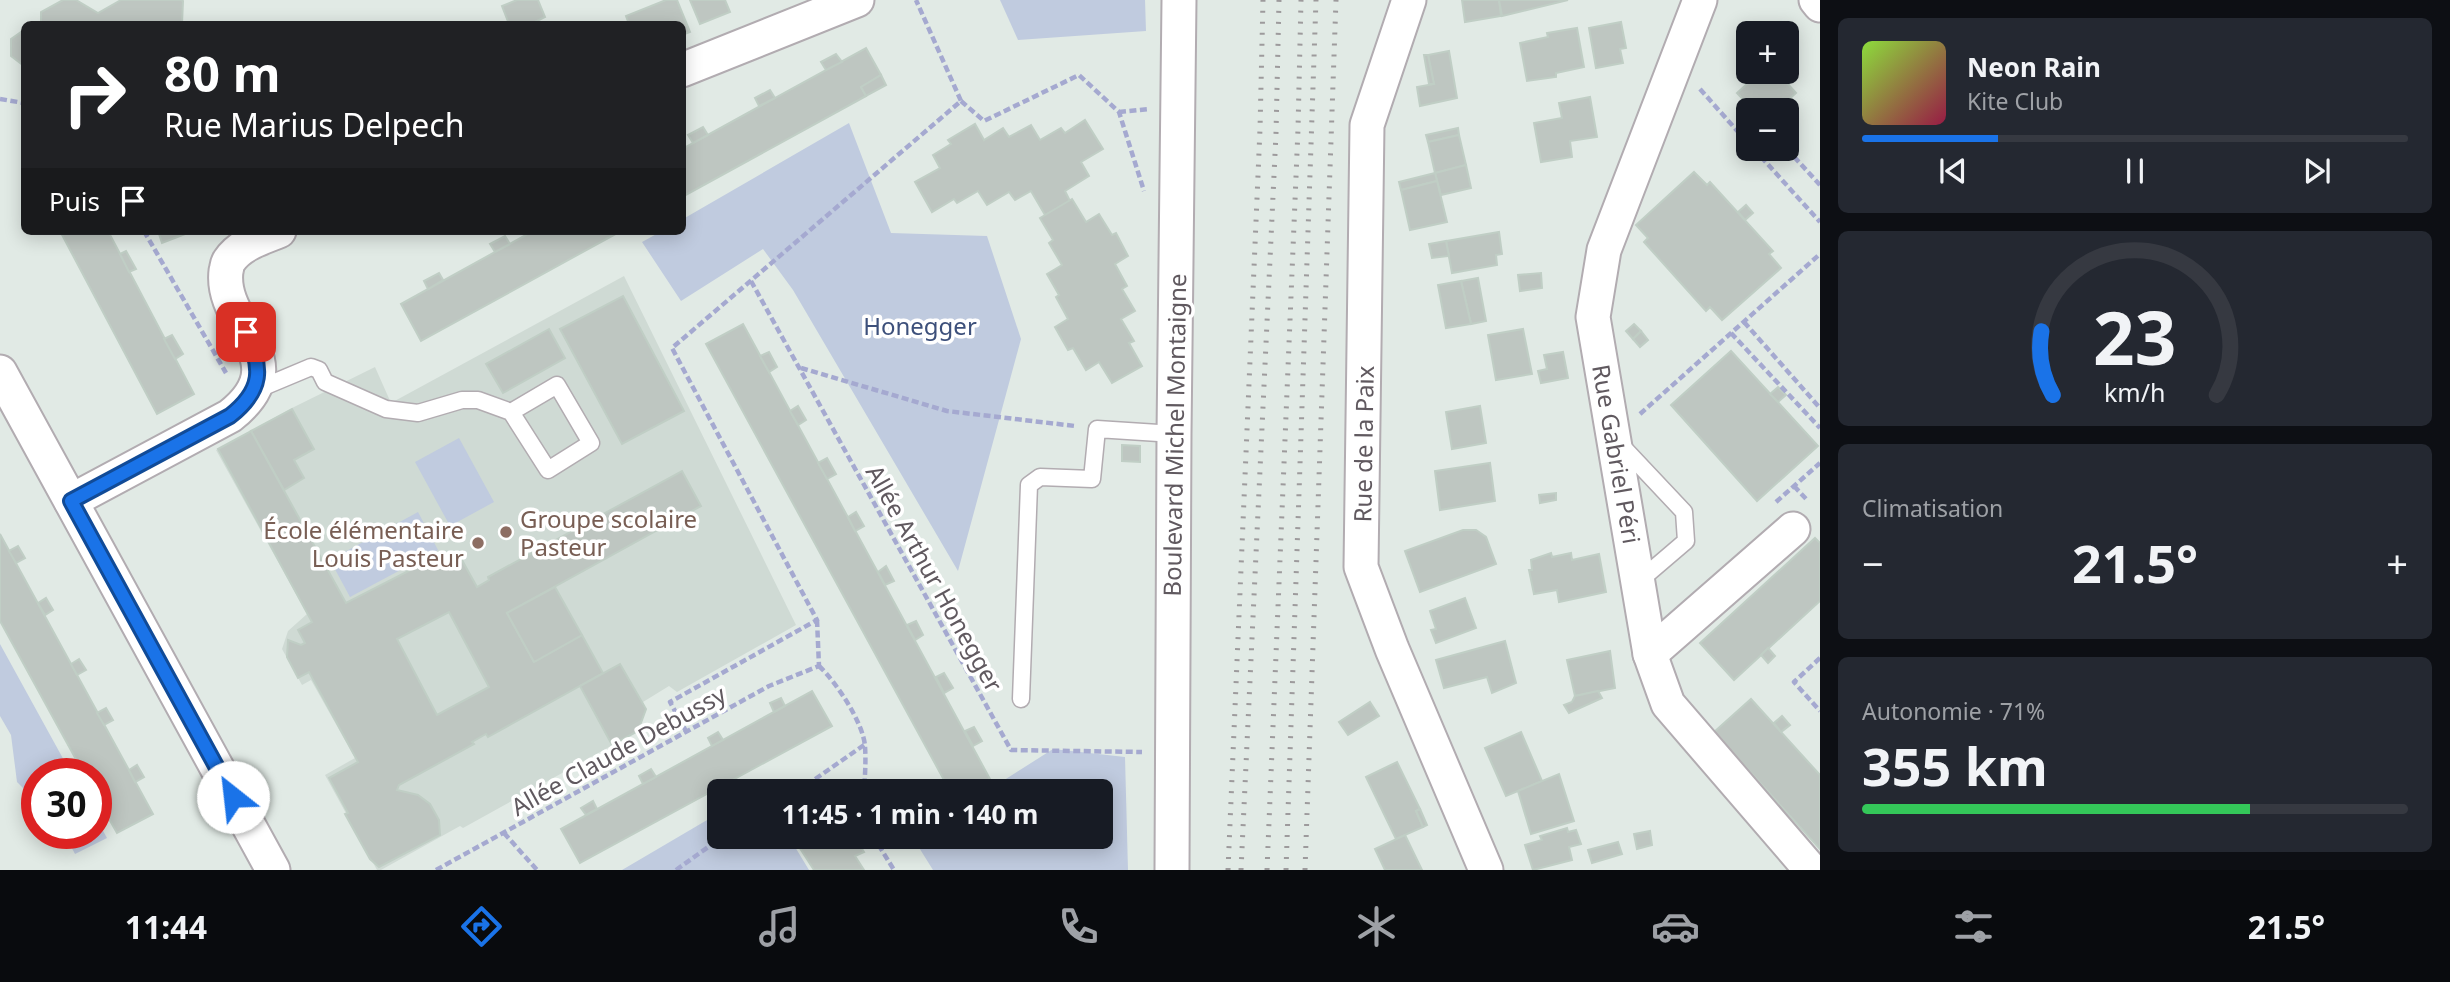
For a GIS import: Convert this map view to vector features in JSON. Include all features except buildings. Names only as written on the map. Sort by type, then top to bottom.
[{"type":"street","points":[[686,68],[857,0]]},
{"type":"street","name":"Boulevard Michel Montaigne","points":[[1172,870],[1180,0]]},
{"type":"street","name":"Rue de la Paix","points":[[1409,0],[1367,125],[1361,567],[1392,649],[1486,870]]},
{"type":"street","name":"Rue Gabriel Péri","points":[[1700,0],[1604,250],[1593,317],[1650,654],[1668,704],[1811,870]]},
{"type":"street","points":[[1816,0],[1820,5]]},
{"type":"street","points":[[71,501],[230,416],[249,398],[259,372],[257,355],[224,286],[227,262],[246,244],[269,235]]},
{"type":"street","points":[[0,372],[273,870]]},
{"type":"street","points":[[1650,654],[1793,529]]},
{"type":"lane","points":[[249,398],[311,367],[319,370],[326,382],[386,409],[418,413],[462,400],[478,400],[511,412],[548,470],[591,443],[557,385],[511,412]]},
{"type":"lane","points":[[1021,699],[1029,485],[1041,477],[1092,479],[1097,429],[1174,434]]},
{"type":"lane","points":[[1614,438],[1684,512],[1686,541],[1638,582]]},
{"type":"path","points":[[916,0],[961,101],[985,121],[1079,75],[1119,112],[1151,213],[1177,214]]},
{"type":"path","points":[[1676,63],[1736,130]]},
{"type":"path","points":[[0,99],[21,102]]},
{"type":"path","points":[[864,779],[865,745],[860,728],[831,677],[818,666],[817,620],[672,348],[961,101]]},
{"type":"path","points":[[1765,161],[1820,222]]},
{"type":"path","points":[[1798,161],[1820,185]]},
{"type":"path","points":[[147,235],[249,398]]},
{"type":"path","points":[[1614,438],[1820,254]]},
{"type":"path","points":[[1820,254],[1744,323],[1820,408]]},
{"type":"path","name":"Allée Arthur Honegger","points":[[751,281],[1011,750],[1171,752]]},
{"type":"path","points":[[1731,333],[1820,428]]},
{"type":"path","points":[[800,368],[947,411],[1097,429]]},
{"type":"path","points":[[687,733],[670,702],[817,620]]},
{"type":"path","points":[[1820,658],[1794,682],[1820,710]]},
{"type":"path","name":"Allée Claude Debussy","points":[[436,870],[769,686],[818,666]]},
{"type":"path","points":[[815,779],[865,745]]},
{"type":"path","points":[[504,833],[537,870]]},
{"type":"path","points":[[676,870],[707,848]]},
{"type":"path","points":[[881,849],[894,870]]},
{"type":"shaded area","name":"Groupe scolaire Pasteur","points":[[624,276],[796,625],[677,692],[669,686],[643,702],[646,709],[638,731],[463,828],[460,826],[377,870],[325,775],[355,758],[311,680],[302,685],[282,649],[288,631],[307,614],[216,450],[375,367],[391,403]]},
{"type":"green space","points":[[1000,0],[1145,0],[1146,31],[1018,40]]},
{"type":"green space","name":"Honegger","points":[[849,123],[891,233],[987,236],[1021,339],[958,571],[793,290],[763,249],[681,301],[642,242],[655,235],[686,235],[686,217]]},
{"type":"green space","points":[[459,438],[494,502],[450,526],[415,462]]},
{"type":"green space","points":[[418,512],[438,550],[350,597],[330,560]]},
{"type":"green space","points":[[0,644],[63,758],[21,758],[21,786],[17,782],[11,735],[0,716]]},
{"type":"green space","points":[[1053,749],[1125,757],[1128,870],[933,870],[920,849],[1113,849],[1113,779],[1006,779]]},
{"type":"green space","points":[[707,820],[707,849],[796,849],[809,870],[622,870]]},
{"type":"green space","points":[[72,849],[85,849],[75,854]]},
{"type":"railway","points":[[1228,870],[1260,129],[1263,0]]},
{"type":"railway","points":[[1241,870],[1276,133],[1279,0]]},
{"type":"railway","points":[[1267,870],[1301,0]]},
{"type":"railway","points":[[1286,870],[1316,0]]},
{"type":"railway","points":[[1305,870],[1336,0]]},
{"type":"place","name":"Groupe scolaire Pasteur","points":[[506,532]]},
{"type":"place","name":"École élémentaire Louis Pasteur","points":[[478,543]]},
{"type":"route","points":[[233,797],[71,501],[230,416],[244,404],[253,391],[259,372],[257,355],[246,332]]}]
